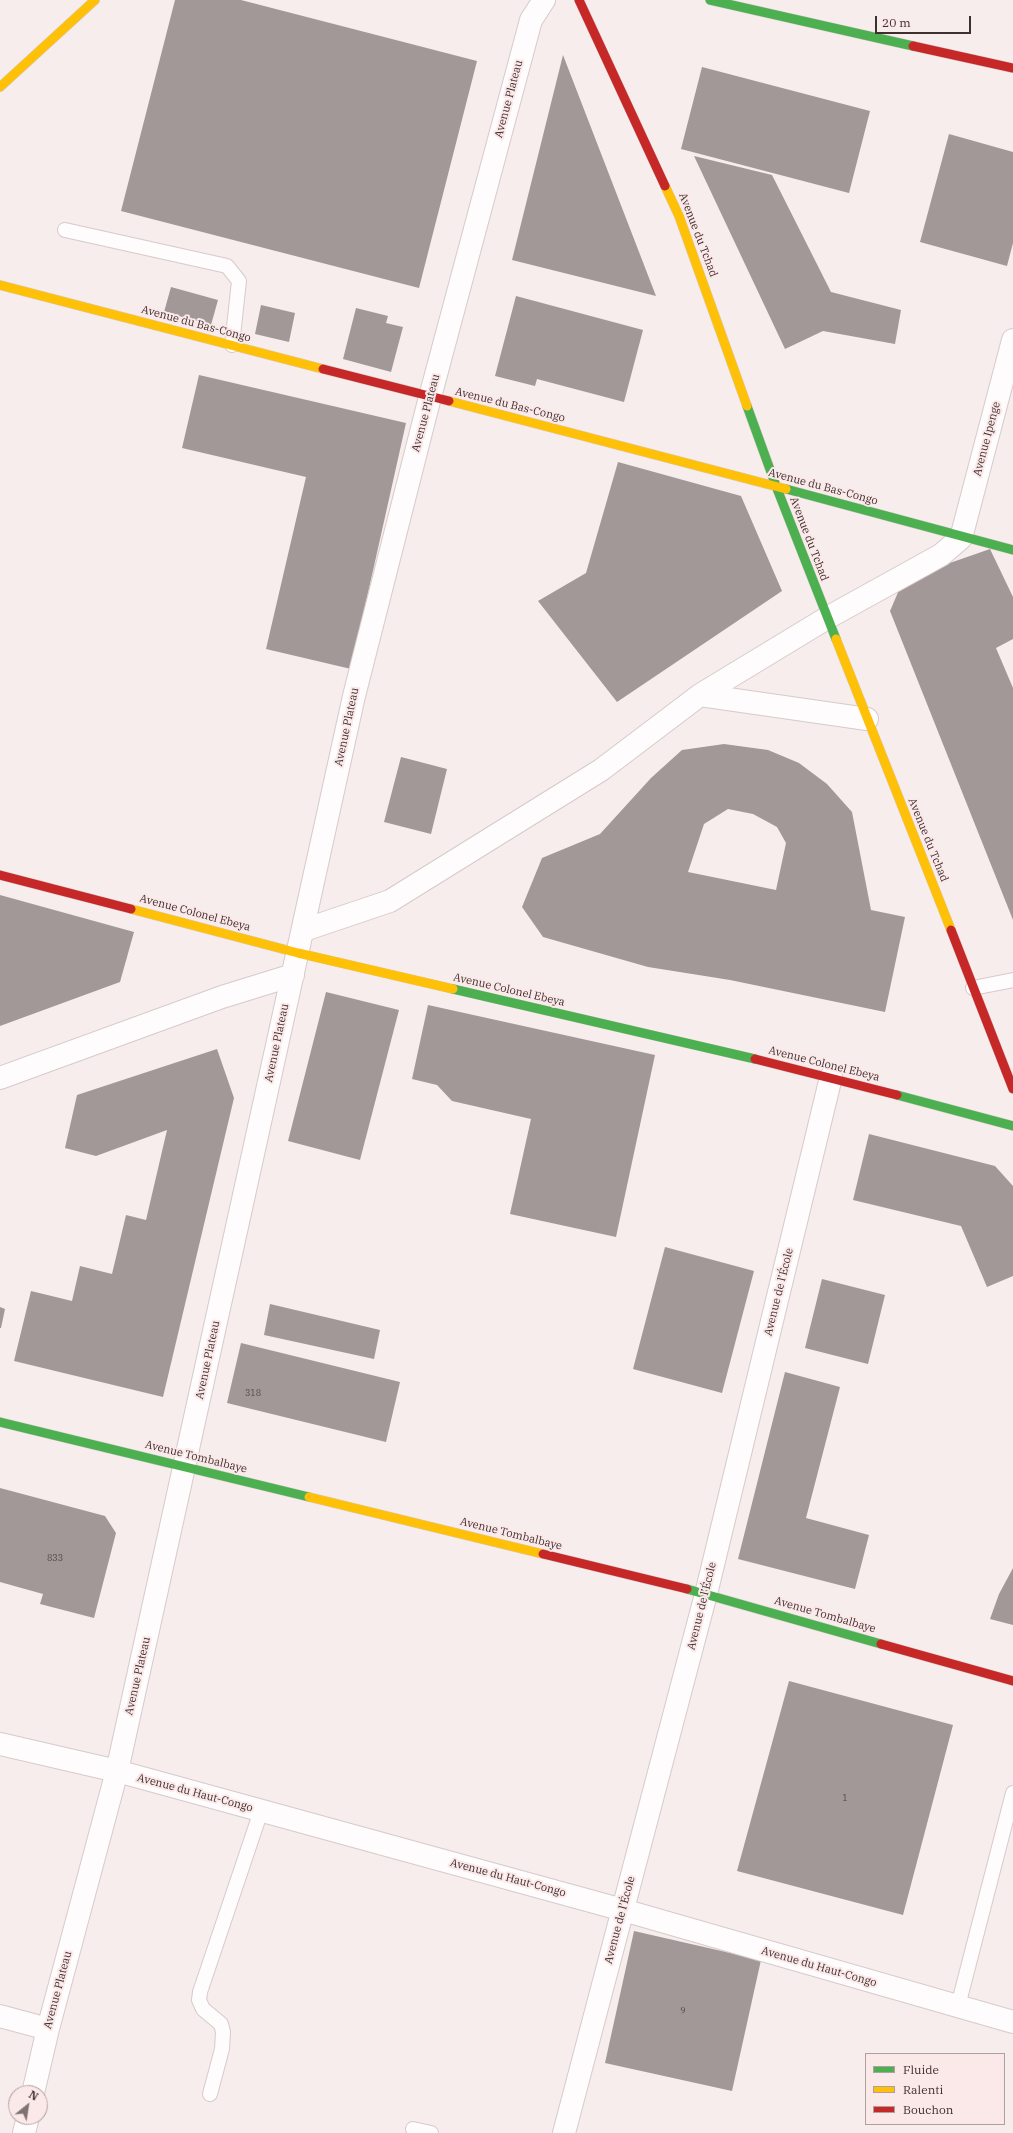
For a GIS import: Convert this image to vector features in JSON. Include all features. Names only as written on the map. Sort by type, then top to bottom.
[{"type":"street","points":[[0,87],[95,0]]},
{"type":"street","name":"Avenue Plateau","points":[[35,2085],[48,2028],[117,1771],[292,975],[304,930],[354,696],[430,397],[531,20],[544,0]]},
{"type":"street","name":"Avenue du Tchad","points":[[580,0],[679,216],[776,486],[1013,1089]]},
{"type":"street","points":[[710,0],[1013,68]]},
{"type":"street","name":"Avenue du Bas-Congo","points":[[0,285],[776,486],[961,538],[1013,550]]},
{"type":"street","name":"Avenue Ipenge","points":[[961,538],[1013,340]]},
{"type":"street","points":[[304,930],[390,902],[601,770],[700,695],[827,618],[941,555],[961,538]]},
{"type":"street","points":[[700,695],[867,719]]},
{"type":"street","name":"Avenue Colonel Ebeya","points":[[0,875],[298,953],[831,1077],[1013,1126]]},
{"type":"street","points":[[0,1078],[214,1000],[292,975]]},
{"type":"street","name":"Avenue de l’École","points":[[564,2133],[706,1594],[831,1077]]},
{"type":"street","name":"Avenue Tombalbaye","points":[[0,1422],[706,1594],[1013,1681]]},
{"type":"street","name":"Avenue du Haut-Congo","points":[[0,1744],[117,1771],[623,1910],[1013,2022]]},
{"type":"street","points":[[0,2016],[48,2028]]},
{"type":"lane","points":[[65,230],[227,266],[238,281],[232,346]]},
{"type":"lane","points":[[974,988],[1013,980]]},
{"type":"lane","points":[[958,2006],[1013,1793]]},
{"type":"lane","points":[[210,2094],[222,2049],[223,2032],[221,2024],[203,2009],[200,2000],[200,1992],[261,1811]]},
{"type":"lane","points":[[412,2129],[431,2133]]},
{"type":"building","points":[[175,0],[241,0],[477,61],[419,288],[121,211]]},
{"type":"building","points":[[563,55],[656,296],[512,260]]},
{"type":"building","points":[[702,67],[870,111],[849,193],[681,149]]},
{"type":"building","points":[[949,134],[1013,152],[1013,243],[1007,266],[920,242]]},
{"type":"building","points":[[694,156],[772,175],[831,292],[901,310],[895,344],[823,331],[785,349]]},
{"type":"building","points":[[171,287],[218,300],[211,325],[164,312]]},
{"type":"building","points":[[516,296],[643,330],[624,402],[537,379],[535,386],[495,376]]},
{"type":"building","points":[[261,305],[295,313],[289,342],[255,334]]},
{"type":"building","points":[[356,308],[388,316],[386,323],[403,327],[391,372],[343,359]]},
{"type":"building","points":[[199,375],[406,423],[351,669],[266,649],[306,477],[182,448]]},
{"type":"building","points":[[618,462],[741,496],[782,591],[617,702],[538,601],[586,573]]},
{"type":"building","points":[[990,549],[1013,597],[1013,639],[996,648],[1013,688],[1013,920],[890,611],[899,590],[924,572]]},
{"type":"building","points":[[724,744],[768,750],[799,763],[827,784],[852,812],[871,910],[905,917],[885,1012],[730,980],[648,967],[543,937],[522,907],[542,858],[600,834],[651,778],[682,750]],"holes":[[[728,809],[753,814],[777,827],[786,843],[776,890],[688,872],[704,824]]]},
{"type":"building","points":[[401,757],[447,769],[431,834],[384,822]]},
{"type":"building","points":[[0,895],[134,932],[120,982],[0,1026]]},
{"type":"building","points":[[326,992],[399,1010],[360,1160],[288,1141]]},
{"type":"building","points":[[428,1005],[655,1055],[616,1237],[510,1214],[531,1119],[452,1101],[437,1085],[412,1079]]},
{"type":"building","points":[[217,1049],[234,1098],[163,1397],[14,1361],[31,1291],[72,1301],[80,1266],[112,1274],[126,1215],[146,1220],[167,1130],[96,1156],[65,1148],[77,1095]]},
{"type":"building","points":[[869,1134],[995,1166],[1013,1186],[1013,1276],[987,1287],[961,1226],[853,1200]]},
{"type":"building","points":[[665,1247],[754,1271],[722,1393],[633,1369]]},
{"type":"building","points":[[822,1279],[885,1295],[868,1364],[805,1348]]},
{"type":"building","points":[[270,1304],[380,1330],[374,1359],[264,1335]]},
{"type":"building","points":[[0,1307],[5,1309],[1,1328],[0,1328]]},
{"type":"building","points":[[241,1343],[400,1382],[386,1442],[227,1403]]},
{"type":"building","points":[[785,1372],[840,1387],[806,1518],[869,1535],[855,1589],[738,1559]]},
{"type":"building","points":[[0,1488],[105,1516],[116,1533],[94,1618],[40,1604],[43,1594],[0,1582]]},
{"type":"building","points":[[1013,1568],[1013,1625],[990,1619],[999,1594]]},
{"type":"building","points":[[789,1681],[953,1725],[903,1915],[737,1871]]},
{"type":"building","points":[[634,1931],[761,1960],[732,2091],[605,2063]]},
{"type":"traffic: fast","points":[[710,0],[913,46]]},
{"type":"traffic: fast","points":[[747,406],[776,486],[836,639]]},
{"type":"traffic: fast","points":[[786,489],[1013,550]]},
{"type":"traffic: fast","points":[[453,989],[755,1059]]},
{"type":"traffic: fast","points":[[897,1095],[1013,1126]]},
{"type":"traffic: fast","points":[[0,1422],[309,1497]]},
{"type":"traffic: fast","points":[[687,1589],[881,1644]]},
{"type":"traffic: slow","points":[[0,87],[95,0]]},
{"type":"traffic: slow","points":[[665,186],[679,216],[747,406]]},
{"type":"traffic: slow","points":[[0,285],[323,369]]},
{"type":"traffic: slow","points":[[449,401],[786,489]]},
{"type":"traffic: slow","points":[[836,639],[951,930]]},
{"type":"traffic: slow","points":[[131,909],[298,953],[453,989]]},
{"type":"traffic: slow","points":[[309,1497],[543,1554]]},
{"type":"traffic: jam","points":[[579,0],[665,186]]},
{"type":"traffic: jam","points":[[913,46],[1013,68]]},
{"type":"traffic: jam","points":[[323,369],[449,401]]},
{"type":"traffic: jam","points":[[0,875],[131,909]]},
{"type":"traffic: jam","points":[[951,930],[1013,1089]]},
{"type":"traffic: jam","points":[[755,1059],[897,1095]]},
{"type":"traffic: jam","points":[[543,1554],[687,1589]]},
{"type":"traffic: jam","points":[[881,1644],[1013,1681]]}]
